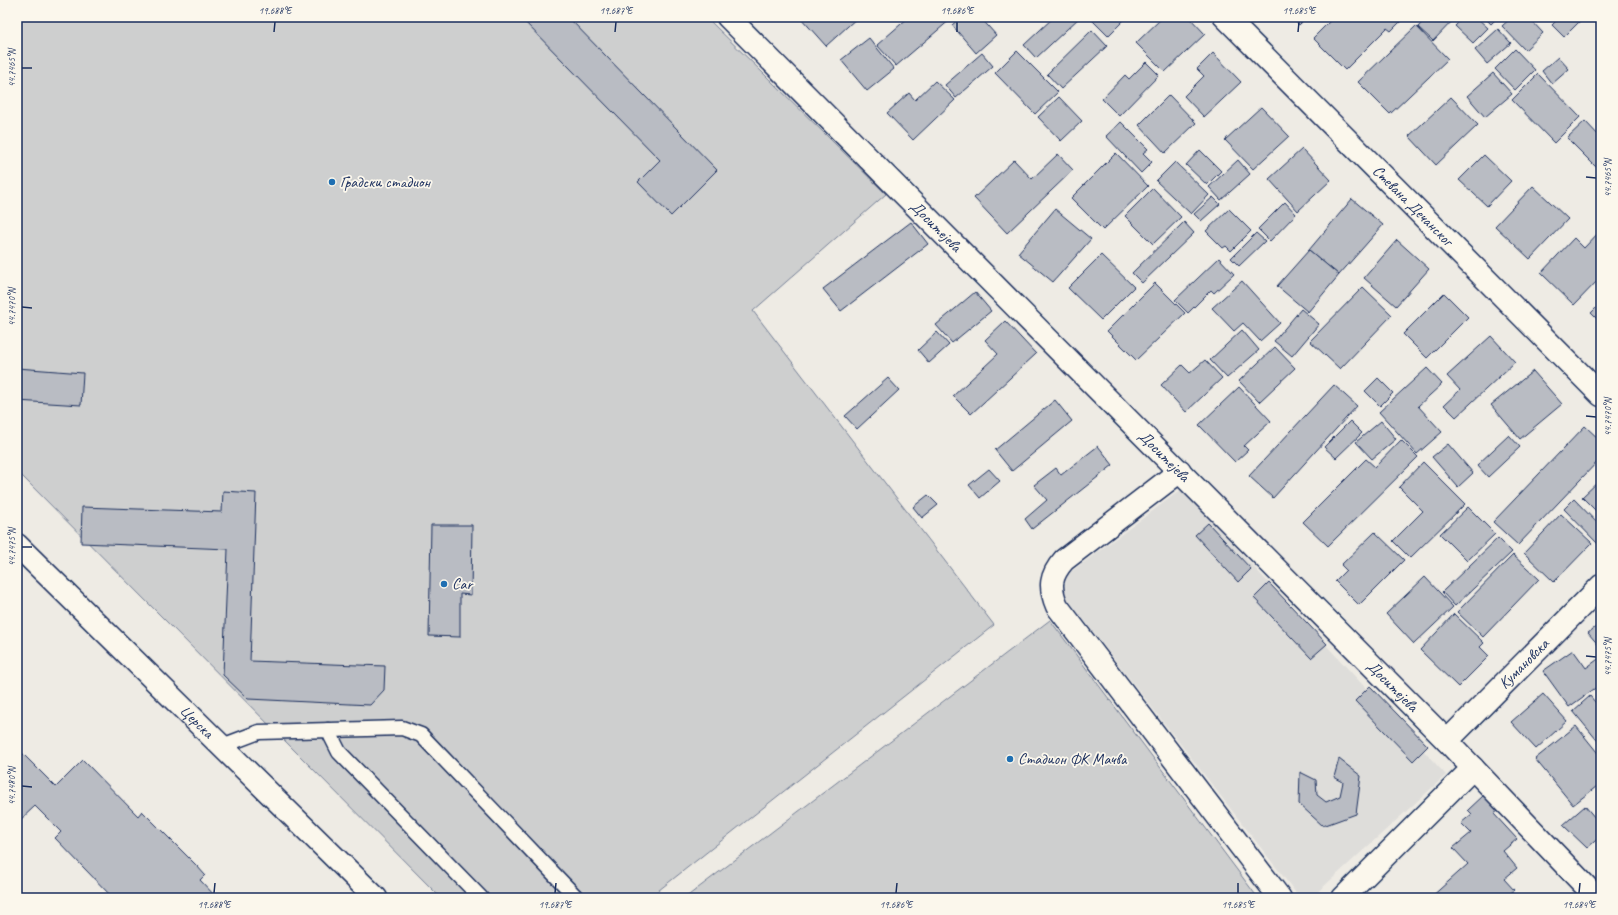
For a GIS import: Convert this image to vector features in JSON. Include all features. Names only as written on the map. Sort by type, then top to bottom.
[{"type":"street","name":"Доситејева","points":[[728,17],[1447,741],[1598,898]]},
{"type":"street","name":"Стевана Дечанског","points":[[1224,17],[1601,395]]},
{"type":"street","points":[[1180,472],[1064,560],[1054,574],[1052,595],[1057,606],[1280,898]]},
{"type":"street","name":"Церска","points":[[17,545],[376,898]]},
{"type":"street","name":"Кумановска","points":[[1447,741],[1601,586]]},
{"type":"street","points":[[1343,898],[1473,768]]},
{"type":"lane","points":[[222,746],[258,732],[402,728],[421,735],[577,898]]},
{"type":"lane","points":[[328,730],[339,752],[481,898]]},
{"type":"shaded area","points":[[17,17],[706,17],[886,194],[753,311],[994,625],[649,898],[441,898],[17,471]]},
{"type":"shaded area","points":[[1182,489],[1446,775],[1311,898],[1300,898],[1066,597],[1065,585],[1068,574]]},
{"type":"shaded area","name":"Стадион ФК Мачва","points":[[1050,620],[1258,898],[685,898]]},
{"type":"building","points":[[520,17],[568,17],[717,170],[671,216],[638,182],[660,160]]},
{"type":"building","points":[[800,17],[858,17],[826,46]]},
{"type":"building","points":[[909,17],[950,17],[951,19],[896,66],[877,45]]},
{"type":"building","points":[[961,17],[980,17],[996,35],[976,53],[952,25]]},
{"type":"building","points":[[1054,17],[1080,17],[1036,58],[1024,45]]},
{"type":"building","points":[[1089,17],[1127,17],[1108,36]]},
{"type":"building","points":[[1163,17],[1189,17],[1205,34],[1165,72],[1136,43]]},
{"type":"building","points":[[1291,17],[1307,17],[1299,25]]},
{"type":"building","points":[[1334,17],[1405,17],[1391,31],[1387,28],[1345,70],[1313,38]]},
{"type":"building","points":[[1427,17],[1456,17],[1433,41],[1418,27]]},
{"type":"building","points":[[1464,17],[1476,17],[1488,28],[1473,43],[1455,26]]},
{"type":"building","points":[[1484,17],[1498,17],[1491,24]]},
{"type":"building","points":[[1512,17],[1528,17],[1543,33],[1525,50],[1502,26]]},
{"type":"building","points":[[1560,17],[1584,17],[1564,37],[1552,25]]},
{"type":"building","points":[[1416,26],[1448,59],[1390,114],[1358,82]]},
{"type":"building","points":[[1498,29],[1511,43],[1487,64],[1475,50]]},
{"type":"building","points":[[1092,30],[1107,46],[1061,89],[1047,74]]},
{"type":"building","points":[[869,38],[894,69],[867,91],[841,60]]},
{"type":"building","points":[[1515,49],[1535,70],[1515,90],[1495,69]]},
{"type":"building","points":[[1017,51],[1058,92],[1035,114],[995,73]]},
{"type":"building","points":[[982,53],[993,66],[956,98],[945,85]]},
{"type":"building","points":[[1213,53],[1241,82],[1204,117],[1184,96],[1204,76],[1197,69]]},
{"type":"building","points":[[1558,57],[1569,69],[1552,84],[1542,71]]},
{"type":"building","points":[[1146,62],[1159,75],[1119,116],[1102,99],[1125,75],[1129,79]]},
{"type":"building","points":[[1493,73],[1512,94],[1485,117],[1467,96]]},
{"type":"building","points":[[1538,74],[1580,117],[1554,143],[1512,100]]},
{"type":"building","points":[[935,81],[955,100],[913,140],[887,113],[909,93],[915,100]]},
{"type":"building","points":[[1169,95],[1196,123],[1165,153],[1139,125]]},
{"type":"building","points":[[1059,97],[1082,121],[1061,141],[1038,117]]},
{"type":"building","points":[[1451,97],[1478,125],[1436,165],[1409,136]]},
{"type":"building","points":[[1261,107],[1289,136],[1253,169],[1225,140]]},
{"type":"building","points":[[1585,121],[1601,138],[1601,172],[1567,138]]},
{"type":"building","points":[[1121,122],[1148,149],[1143,153],[1152,162],[1141,173],[1106,136]]},
{"type":"building","points":[[1302,149],[1331,180],[1298,211],[1269,179]]},
{"type":"building","points":[[1200,150],[1221,171],[1207,185],[1186,165]]},
{"type":"building","points":[[1116,153],[1148,186],[1103,230],[1071,198]]},
{"type":"building","points":[[1058,154],[1073,170],[1007,233],[974,198],[1014,160],[1032,179]]},
{"type":"building","points":[[1484,155],[1511,181],[1487,206],[1459,180]]},
{"type":"building","points":[[1238,160],[1250,174],[1221,200],[1209,187]]},
{"type":"building","points":[[1175,162],[1209,195],[1191,214],[1156,181]]},
{"type":"building","points":[[1533,186],[1568,219],[1530,259],[1495,226]]},
{"type":"building","points":[[1153,188],[1181,217],[1153,244],[1125,216]]},
{"type":"building","points":[[1213,197],[1220,204],[1201,221],[1194,214]]},
{"type":"building","points":[[1352,199],[1383,225],[1339,275],[1309,250]]},
{"type":"building","points":[[1285,202],[1296,214],[1270,241],[1258,229]]},
{"type":"building","points":[[1055,209],[1091,239],[1053,282],[1018,253]]},
{"type":"building","points":[[1229,209],[1251,231],[1231,251],[1226,246],[1223,248],[1206,231]]},
{"type":"building","points":[[911,222],[928,244],[841,311],[823,289]]},
{"type":"building","points":[[1184,222],[1194,233],[1142,283],[1132,273]]},
{"type":"building","points":[[1601,230],[1601,277],[1574,305],[1541,273],[1574,238],[1584,248]]},
{"type":"building","points":[[1256,233],[1265,241],[1239,266],[1231,258]]},
{"type":"building","points":[[1397,240],[1429,269],[1396,306],[1364,278]]},
{"type":"building","points":[[1309,250],[1339,275],[1308,312],[1277,286]]},
{"type":"building","points":[[1101,255],[1134,287],[1101,320],[1068,288]]},
{"type":"building","points":[[1219,258],[1234,274],[1214,293],[1211,290],[1188,313],[1175,300]]},
{"type":"building","points":[[1242,281],[1280,323],[1260,341],[1243,323],[1234,331],[1212,308]]},
{"type":"building","points":[[1155,283],[1185,313],[1136,360],[1107,331]]},
{"type":"building","points":[[1363,287],[1392,315],[1340,369],[1310,341]]},
{"type":"building","points":[[975,292],[991,311],[952,343],[936,325]]},
{"type":"building","points":[[1444,293],[1468,317],[1427,358],[1403,334]]},
{"type":"building","points":[[1601,303],[1601,323],[1591,313]]},
{"type":"building","points":[[1301,309],[1319,324],[1292,356],[1274,341]]},
{"type":"building","points":[[1005,321],[1036,354],[971,414],[953,396],[998,354],[985,340]]},
{"type":"building","points":[[1242,330],[1259,350],[1227,378],[1210,360]]},
{"type":"building","points":[[937,332],[949,345],[929,363],[918,350]]},
{"type":"building","points":[[1491,336],[1515,362],[1456,417],[1444,405],[1460,390],[1447,376]]},
{"type":"building","points":[[1275,347],[1295,368],[1259,402],[1239,381]]},
{"type":"building","points":[[1205,360],[1222,378],[1186,412],[1161,385],[1182,365],[1190,373]]},
{"type":"building","points":[[17,368],[83,373],[81,405],[17,401]]},
{"type":"building","points":[[1427,368],[1442,384],[1418,406],[1442,432],[1417,454],[1379,412]]},
{"type":"building","points":[[1533,371],[1562,404],[1520,439],[1491,405]]},
{"type":"building","points":[[888,378],[899,390],[857,429],[845,416]]},
{"type":"building","points":[[1378,378],[1393,393],[1380,406],[1365,391]]},
{"type":"building","points":[[1334,385],[1357,406],[1273,498],[1249,476]]},
{"type":"building","points":[[1239,387],[1271,421],[1244,446],[1248,450],[1235,462],[1199,425]]},
{"type":"building","points":[[1055,400],[1072,421],[1012,471],[995,450]]},
{"type":"building","points":[[1350,421],[1362,433],[1336,458],[1324,447]]},
{"type":"building","points":[[1381,421],[1396,439],[1372,459],[1356,442]]},
{"type":"building","points":[[1585,426],[1601,441],[1601,458],[1518,545],[1493,522]]},
{"type":"building","points":[[1509,435],[1520,447],[1488,477],[1477,465]]},
{"type":"building","points":[[1401,440],[1418,457],[1328,546],[1303,522],[1366,459],[1375,467]]},
{"type":"building","points":[[1448,444],[1473,473],[1458,487],[1432,457]]},
{"type":"building","points":[[1098,446],[1113,465],[1032,529],[1025,519],[1047,500],[1034,485],[1056,468],[1061,475]]},
{"type":"building","points":[[1423,462],[1465,504],[1410,558],[1393,541],[1423,511],[1399,487]]},
{"type":"building","points":[[989,469],[1000,481],[980,498],[969,485]]},
{"type":"building","points":[[1601,479],[1601,516],[1582,497]]},
{"type":"building","points":[[223,491],[256,493],[250,661],[385,666],[384,690],[370,705],[248,699],[223,675],[228,549],[81,543],[82,507],[222,512]]},
{"type":"building","points":[[928,495],[938,505],[922,518],[913,507]]},
{"type":"building","points":[[1574,499],[1601,527],[1601,543],[1599,545],[1564,509]]},
{"type":"building","points":[[1468,507],[1495,534],[1467,561],[1440,534]]},
{"type":"building","points":[[1561,514],[1592,543],[1554,582],[1524,553]]},
{"type":"building","points":[[1208,523],[1251,569],[1238,582],[1195,535]]},
{"type":"building","points":[[431,525],[472,525],[471,595],[460,594],[460,637],[429,636]]},
{"type":"building","points":[[1375,532],[1404,560],[1359,605],[1335,581],[1346,570],[1341,565]]},
{"type":"building","points":[[1498,538],[1512,552],[1455,606],[1442,592]]},
{"type":"building","points":[[1513,555],[1539,579],[1483,637],[1457,612]]},
{"type":"building","points":[[1425,577],[1453,607],[1414,644],[1386,614]]},
{"type":"building","points":[[1269,583],[1327,644],[1311,658],[1254,598]]},
{"type":"building","points":[[1454,614],[1484,643],[1480,647],[1489,656],[1458,687],[1420,650]]},
{"type":"building","points":[[1601,623],[1601,648],[1588,633]]},
{"type":"building","points":[[1573,650],[1586,668],[1601,657],[1601,684],[1569,707],[1543,671]]},
{"type":"building","points":[[1370,686],[1428,746],[1413,761],[1355,701]]},
{"type":"building","points":[[1543,694],[1567,721],[1536,749],[1511,722]]},
{"type":"building","points":[[1590,696],[1601,709],[1601,745],[1573,711]]},
{"type":"building","points":[[1576,726],[1601,757],[1601,783],[1573,805],[1535,759]]},
{"type":"building","points":[[17,748],[56,787],[83,760],[138,816],[142,811],[197,866],[205,875],[200,880],[217,898],[113,898],[55,838],[61,832],[35,806],[17,823]]},
{"type":"building","points":[[1339,759],[1361,776],[1356,814],[1323,826],[1299,804],[1300,772],[1316,780],[1317,795],[1326,802],[1340,796],[1343,782],[1334,777]]},
{"type":"building","points":[[1484,795],[1498,811],[1494,814],[1517,839],[1503,851],[1517,868],[1504,879],[1514,890],[1505,898],[1430,898],[1468,864],[1453,848],[1471,833],[1461,823],[1472,814],[1468,810]]},
{"type":"building","points":[[1585,806],[1601,825],[1601,836],[1587,848],[1563,825]]},
{"type":"place","name":"Градски стадион","points":[[332,182]]},
{"type":"place","name":"Car","points":[[444,584]]},
{"type":"place","name":"Стадион ФК Мачва","points":[[1010,759]]}]
